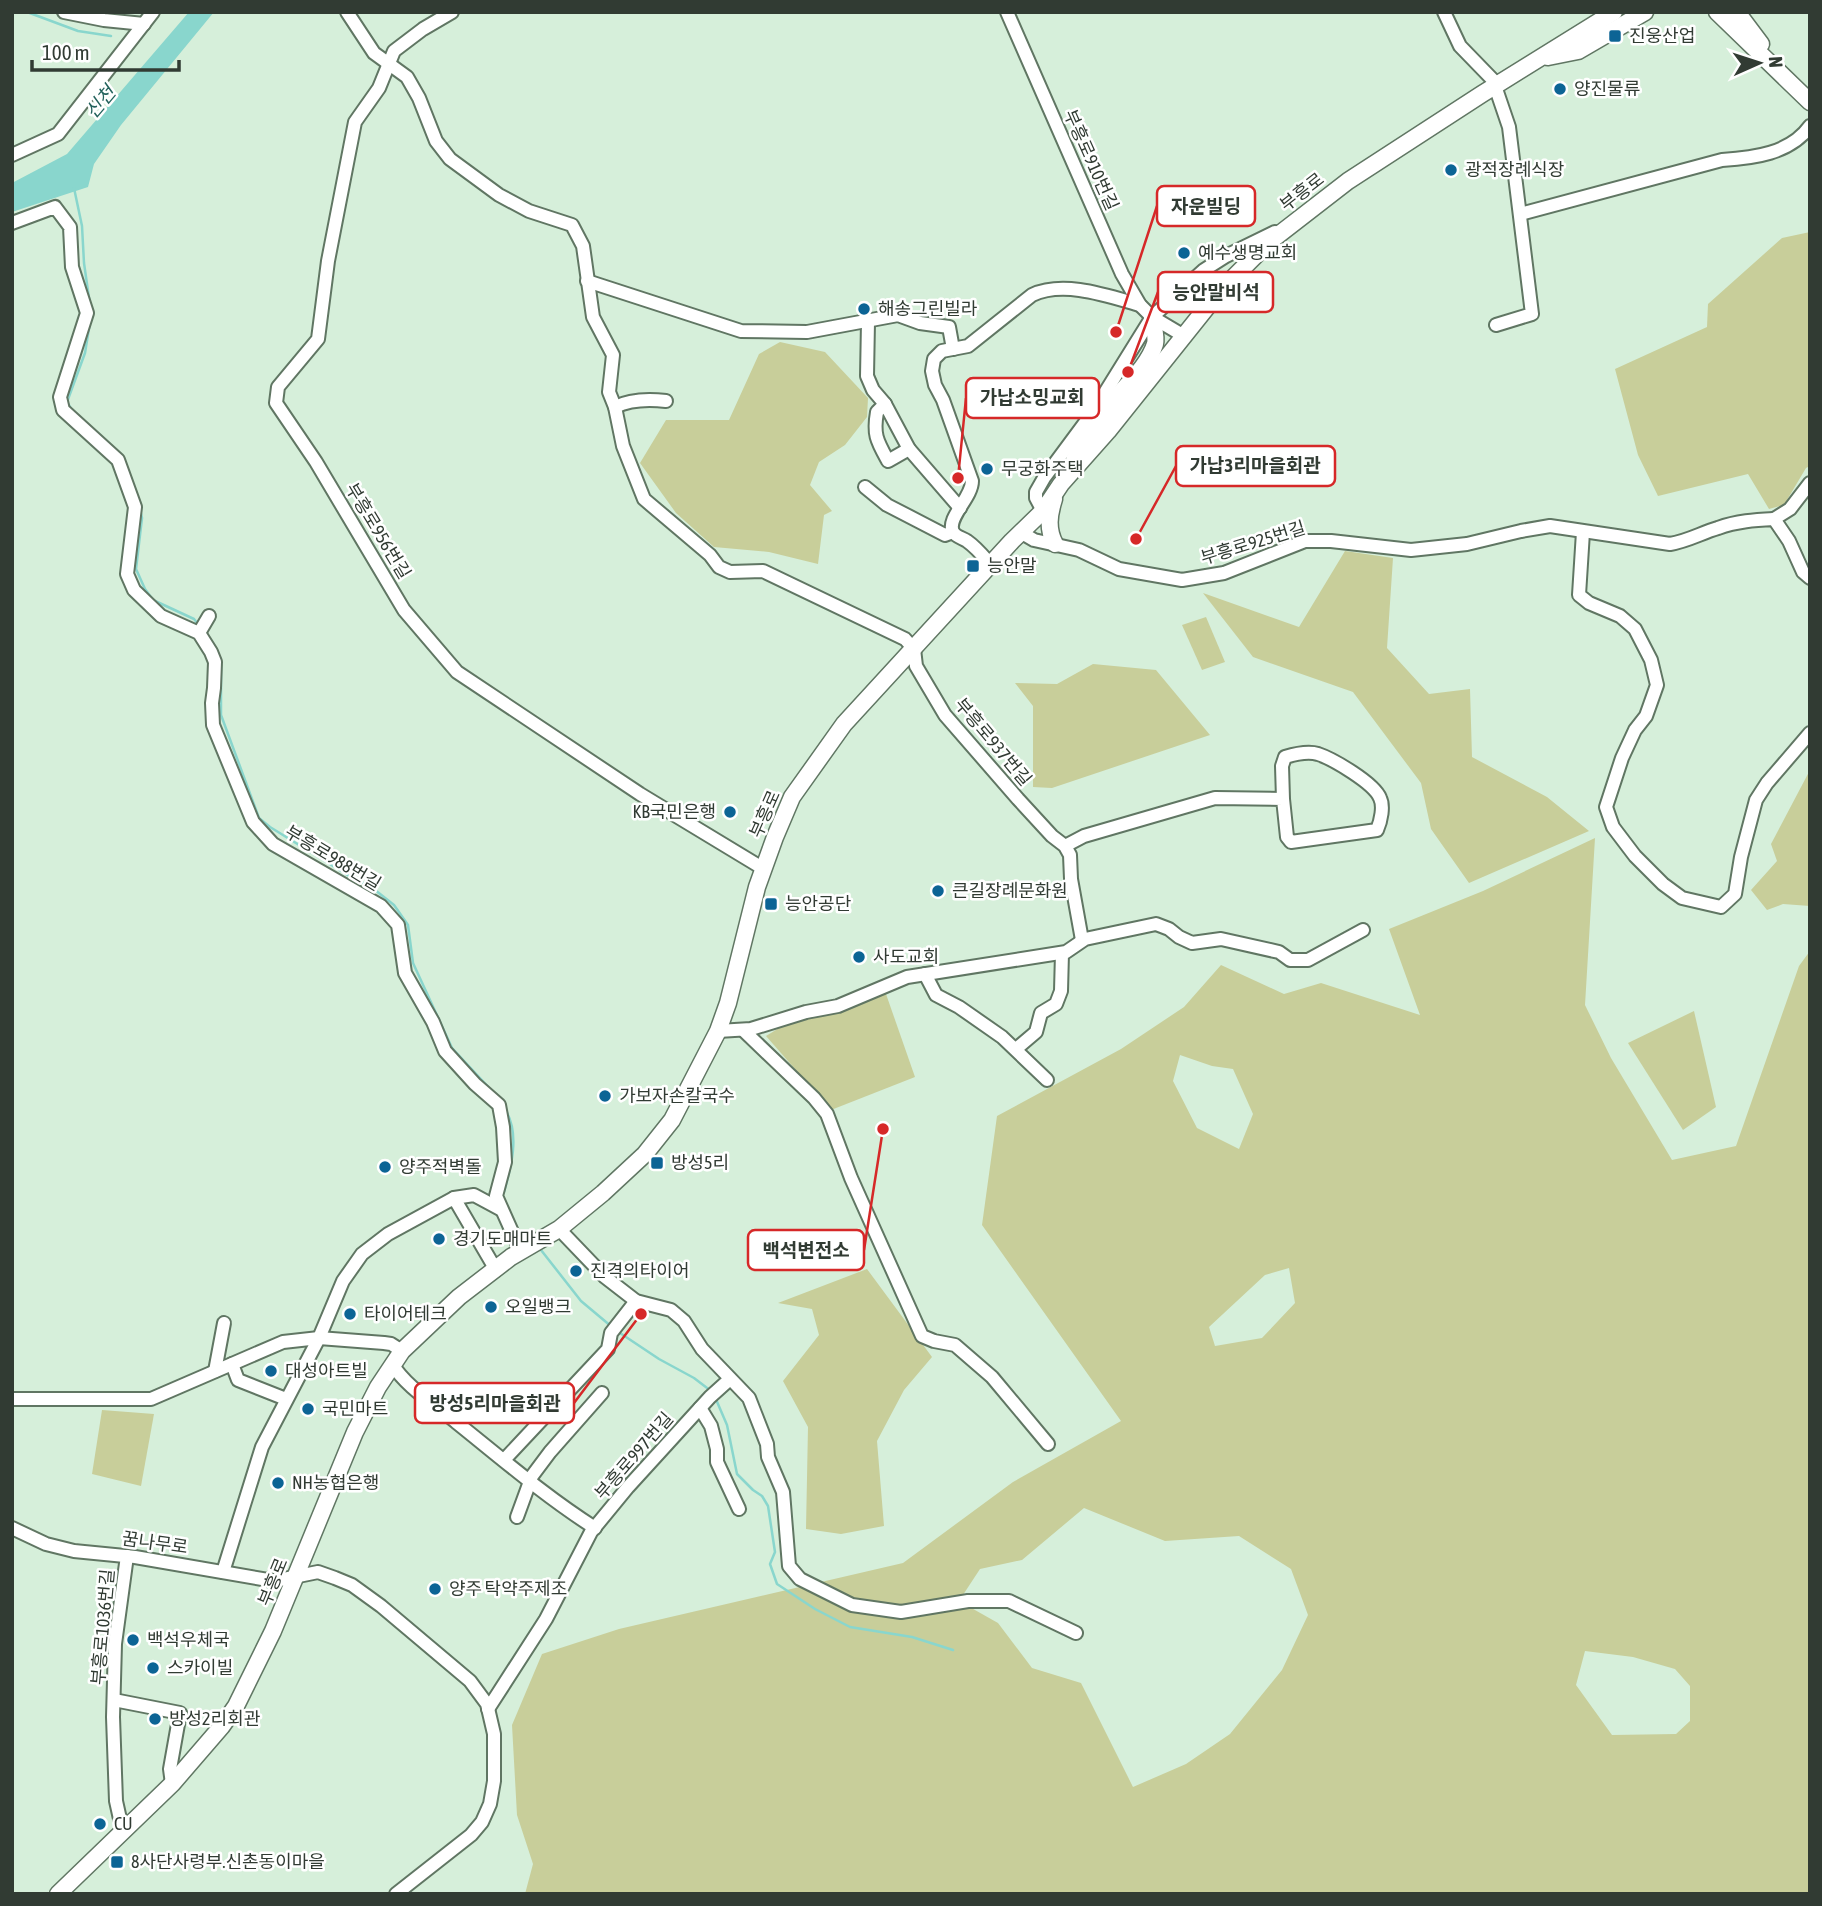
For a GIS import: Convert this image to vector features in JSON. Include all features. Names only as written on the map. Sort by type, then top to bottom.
[{"type":"main road","points":[[1589,27],[1604,12]]},
{"type":"main road","name":"부흥로","points":[[58,1894],[172,1784],[236,1706],[269,1641],[344,1458],[375,1393],[402,1350],[459,1297],[511,1257],[559,1229],[624,1175],[655,1142],[683,1100],[718,1031],[764,869],[792,797],[844,724],[1012,541],[1043,511],[1219,292],[1268,243],[1348,181],[1614,12]]},
{"type":"main road","points":[[1539,59],[1578,51],[1633,16],[1646,12]]},
{"type":"main road","points":[[1709,12],[1733,19]]},
{"type":"main road","points":[[1717,12],[1733,19],[1810,102]]},
{"type":"main road","points":[[1055,544],[1049,533],[1049,523],[1058,489],[1088,435],[1133,380],[1150,353],[1155,343],[1152,317]]},
{"type":"street","points":[[64,12],[144,24]]},
{"type":"street","points":[[12,155],[58,134],[153,12]]},
{"type":"street","points":[[347,12],[374,53],[407,77],[419,97],[436,141],[450,159],[499,195],[529,211],[572,225],[583,246],[593,317],[612,355],[609,392],[623,446],[643,499],[710,555],[719,567],[730,572],[763,571],[905,639],[914,649]]},
{"type":"street","name":"부흥로956번길","points":[[452,12],[394,51],[379,88],[355,122],[330,249],[318,340],[278,387],[276,403],[316,462],[404,610],[457,671],[640,794],[764,869]]},
{"type":"street","name":"부흥로910번길","points":[[1007,12],[1111,250],[1140,305],[1152,317],[1184,336]]},
{"type":"street","points":[[1444,12],[1460,46],[1489,75],[1496,86],[1509,127],[1532,314],[1496,325]]},
{"type":"street","points":[[1520,214],[1722,160],[1753,158],[1783,148],[1804,134],[1810,126]]},
{"type":"street","points":[[12,223],[55,207],[70,227],[72,267],[87,313],[60,397],[63,411],[118,460],[135,507],[128,574],[134,590],[161,616],[199,633],[209,616]]},
{"type":"street","points":[[1043,511],[1036,492],[1093,412],[1152,317],[1204,270],[1226,256],[1289,226]]},
{"type":"street","points":[[587,281],[741,331],[807,332],[898,315],[920,323],[949,327],[953,349]]},
{"type":"street","points":[[991,565],[968,542],[953,532],[952,525],[972,488],[970,473],[943,400],[934,385],[932,371],[937,355],[968,346],[1032,295],[1042,291],[1069,290],[1140,305]]},
{"type":"street","points":[[868,322],[867,376],[873,390],[885,404],[909,449],[960,508]]},
{"type":"street","points":[[615,407],[625,402],[653,399],[666,401]]},
{"type":"street","points":[[885,404],[877,412],[874,431],[878,445],[888,461],[909,449]]},
{"type":"street","points":[[1810,483],[1790,509],[1774,519],[1789,541],[1803,572],[1810,578]]},
{"type":"street","points":[[865,487],[887,505],[945,535],[953,532]]},
{"type":"street","name":"부흥로925번길","points":[[1022,533],[1034,540],[1079,550],[1119,569],[1182,580],[1224,573],[1305,541],[1331,541],[1411,550],[1467,544],[1550,526],[1670,544],[1747,520],[1774,519]]},
{"type":"street","points":[[1583,532],[1579,595],[1589,603],[1620,616],[1635,629],[1651,660],[1657,685],[1646,716],[1635,730],[1622,758],[1606,807],[1613,827],[1635,856],[1663,884],[1682,898],[1721,907],[1735,894],[1741,857],[1756,800],[1767,783],[1810,733]]},
{"type":"street","name":"부흥로988번길","points":[[199,633],[215,662],[213,725],[253,822],[273,844],[381,906],[398,925],[405,973],[433,1021],[445,1051],[475,1084],[499,1105],[505,1162],[496,1196],[521,1252]]},
{"type":"street","name":"부흥로937번길","points":[[914,649],[916,666],[946,715],[1017,799],[1065,846]]},
{"type":"street","points":[[1316,754],[1340,764],[1376,791],[1381,799],[1381,822],[1377,830],[1291,842],[1287,837],[1283,799],[1282,766],[1285,757],[1316,754]]},
{"type":"street","points":[[1082,940],[1071,879],[1070,855],[1065,846],[1084,836],[1215,798],[1283,799]]},
{"type":"street","points":[[718,1031],[743,1030],[838,1006],[907,977],[1062,953],[1082,940],[1156,924],[1192,943],[1221,939],[1279,952],[1290,960],[1308,960],[1363,930]]},
{"type":"street","points":[[1016,1049],[1036,1032],[1041,1013],[1056,1004],[1061,992],[1062,953]]},
{"type":"street","points":[[925,974],[936,995],[960,1007],[1016,1049],[1047,1080]]},
{"type":"street","points":[[743,1030],[814,1098],[827,1114],[851,1178],[922,1336],[955,1345],[992,1377],[1048,1444]]},
{"type":"street","points":[[223,1572],[262,1447],[344,1281],[362,1254],[388,1234],[454,1198],[474,1195],[500,1209]]},
{"type":"street","points":[[454,1198],[496,1270]]},
{"type":"street","points":[[559,1229],[605,1277],[636,1301],[671,1310],[686,1323],[702,1349],[749,1398],[767,1444],[768,1457],[783,1492],[789,1566],[800,1579],[852,1605],[901,1612],[968,1601],[1009,1601],[1076,1633]]},
{"type":"street","points":[[504,1460],[608,1349],[614,1328],[636,1301]]},
{"type":"street","points":[[215,1371],[223,1323]]},
{"type":"street","points":[[12,1399],[151,1399],[283,1342],[318,1338],[391,1344],[402,1350]]},
{"type":"street","points":[[232,1364],[238,1380],[286,1399]]},
{"type":"street","points":[[392,1364],[399,1376],[532,1482],[595,1528]]},
{"type":"street","name":"부흥로997번길","points":[[488,1709],[566,1583],[595,1528],[628,1487],[700,1408],[730,1380]]},
{"type":"street","points":[[517,1517],[532,1476],[602,1394]]},
{"type":"street","points":[[700,1408],[711,1426],[717,1449],[717,1462],[739,1508]]},
{"type":"street","name":"꿈나무로","points":[[12,1528],[74,1551],[127,1556],[274,1581],[318,1572],[344,1581],[406,1625],[470,1681],[488,1709]]},
{"type":"street","name":"부흥로1036번길","points":[[127,1556],[115,1644],[114,1700],[116,1801],[120,1819],[129,1825]]},
{"type":"street","name":"부흥로1036번길","points":[[114,1700],[180,1713],[170,1769],[172,1784]]},
{"type":"street","points":[[396,1894],[471,1835],[482,1822],[494,1782],[494,1734],[488,1709]]},
{"type":"green space","points":[[1810,232],[1810,466],[1806,468],[1784,505],[1769,509],[1748,474],[1658,496],[1638,455],[1615,369],[1707,327],[1708,304],[1782,238]]},
{"type":"green space","points":[[780,342],[825,352],[868,398],[867,417],[845,445],[819,462],[810,485],[832,511],[824,515],[818,564],[769,552],[714,547],[676,513],[640,463],[666,420],[729,420],[759,354]]},
{"type":"green space","points":[[1345,551],[1393,558],[1387,648],[1429,694],[1470,689],[1472,757],[1547,797],[1589,831],[1469,883],[1431,829],[1421,783],[1353,692],[1253,657],[1203,593],[1299,627]]},
{"type":"green space","points":[[1206,617],[1225,662],[1202,670],[1182,625]]},
{"type":"green space","points":[[1093,664],[1156,670],[1210,735],[1052,788],[1033,787],[1033,706],[1015,683],[1057,684]]},
{"type":"green space","points":[[1810,770],[1810,906],[1783,904],[1767,910],[1751,890],[1777,861],[1771,844]]},
{"type":"green space","points":[[1595,838],[1585,1005],[1611,1058],[1672,1160],[1736,1146],[1799,966],[1810,951],[1810,1894],[525,1894],[533,1864],[517,1815],[512,1725],[542,1654],[619,1629],[903,1563],[1013,1482],[1121,1421],[982,1225],[997,1116],[1121,1049],[1184,1007],[1221,965],[1284,994],[1321,983],[1420,1015],[1389,929],[1483,891]],"holes":[[[1180,1055],[1212,1066],[1233,1069],[1253,1114],[1239,1149],[1197,1128],[1173,1081]],[[1289,1268],[1295,1303],[1262,1338],[1215,1346],[1209,1327],[1265,1275]],[[1084,1508],[1165,1541],[1239,1536],[1291,1569],[1308,1615],[1282,1670],[1230,1734],[1186,1764],[1133,1787],[1081,1683],[1032,1668],[998,1623],[959,1601],[980,1569],[1022,1560]],[[1585,1651],[1633,1657],[1675,1669],[1690,1686],[1690,1721],[1676,1734],[1612,1735],[1576,1685]]]},
{"type":"green space","points":[[886,994],[915,1077],[831,1110],[766,1036],[784,1025]]},
{"type":"green space","points":[[1694,1011],[1716,1107],[1683,1130],[1628,1043]]},
{"type":"green space","points":[[867,1269],[932,1357],[904,1390],[877,1441],[884,1526],[841,1534],[806,1529],[808,1427],[783,1381],[819,1335],[812,1309],[778,1303]]},
{"type":"green space","points":[[102,1410],[154,1414],[141,1486],[92,1474]]},
{"type":"water","points":[[189,12],[214,12],[121,125],[94,164],[88,187],[12,212],[12,183],[67,154]]},
{"type":"waterway","points":[[27,12],[78,31],[111,36]]},
{"type":"waterway","points":[[74,188],[82,226],[91,312]]},
{"type":"waterway","points":[[73,412],[67,402],[85,353],[90,322]]},
{"type":"waterway","points":[[140,509],[142,518],[136,569],[145,589],[153,600],[194,619],[198,624]]},
{"type":"waterway","points":[[221,662],[221,715],[259,818],[354,879],[370,886],[394,905],[408,925],[413,963],[452,1048],[492,1091]]},
{"type":"waterway","points":[[504,1192],[513,1141],[513,1130],[506,1111]]},
{"type":"waterway","points":[[541,1250],[581,1301],[612,1327]]},
{"type":"waterway","points":[[617,1331],[711,1391]]},
{"type":"waterway","points":[[715,1397],[727,1425],[737,1474],[762,1496],[768,1506],[775,1552],[770,1564],[777,1584],[815,1609],[850,1627],[912,1637],[953,1650]]},
{"type":"place","name":"진웅산업","points":[[1615,36]]},
{"type":"place","name":"양진물류","points":[[1560,89]]},
{"type":"place","name":"광적장례식장","points":[[1451,170]]},
{"type":"place","name":"예수생명교회","points":[[1184,253]]},
{"type":"place","name":"해송그린빌라","points":[[864,309]]},
{"type":"place","name":"자운빌딩","points":[[1116,332]]},
{"type":"place","name":"능안말비석","points":[[1128,372]]},
{"type":"place","name":"무궁화주택","points":[[987,469]]},
{"type":"place","name":"가납소밍교회","points":[[958,478]]},
{"type":"place","name":"가납3리마을회관","points":[[1136,539]]},
{"type":"place","name":"능안말","points":[[973,566]]},
{"type":"place","name":"KB국민은행","points":[[730,812]]},
{"type":"place","name":"큰길장례문화원","points":[[938,891]]},
{"type":"place","name":"능안공단","points":[[771,904]]},
{"type":"place","name":"사도교회","points":[[859,957]]},
{"type":"place","name":"가보자손칼국수","points":[[605,1096]]},
{"type":"place","name":"백석변전소","points":[[883,1129]]},
{"type":"place","name":"방성5리","points":[[657,1163]]},
{"type":"place","name":"양주적벽돌","points":[[385,1167]]},
{"type":"place","name":"경기도매마트","points":[[439,1239]]},
{"type":"place","name":"진격의타이어","points":[[576,1271]]},
{"type":"place","name":"오일뱅크","points":[[491,1307]]},
{"type":"place","name":"타이어테크","points":[[350,1314]]},
{"type":"place","name":"방성5리마을회관","points":[[641,1314]]},
{"type":"place","name":"대성아트빌","points":[[271,1371]]},
{"type":"place","name":"국민마트","points":[[308,1409]]},
{"type":"place","name":"NH농협은행","points":[[278,1483]]},
{"type":"place","name":"양주 탁약주제조","points":[[435,1589]]},
{"type":"place","name":"백석우체국","points":[[133,1640]]},
{"type":"place","name":"스카이빌","points":[[153,1668]]},
{"type":"place","name":"방성2리회관","points":[[155,1719]]},
{"type":"place","name":"CU","points":[[100,1824]]},
{"type":"place","name":"8사단사령부.신촌동이마을","points":[[117,1862]]},
{"type":"water label","name":"신천","points":[[100,102]]}]
